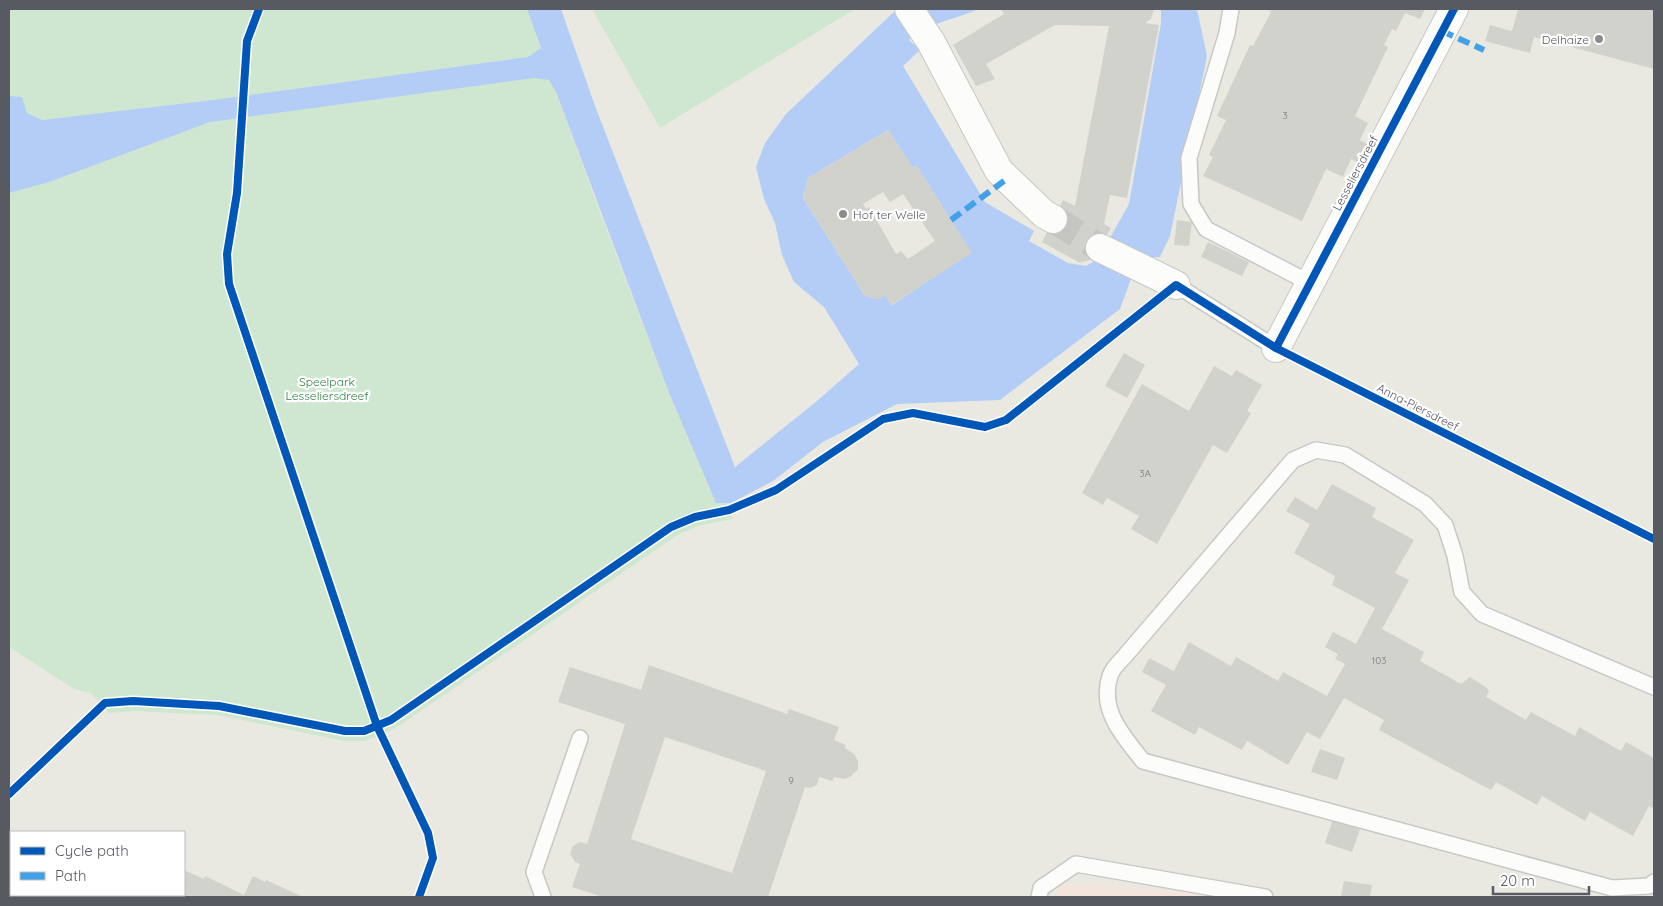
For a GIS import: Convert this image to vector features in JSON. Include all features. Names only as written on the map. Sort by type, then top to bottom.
[{"type":"street","points":[[909,9],[931,42],[1000,171],[1044,214],[1053,219]]},
{"type":"street","name":"Lesseliersdreef","points":[[1276,348],[1454,9]]},
{"type":"street","points":[[1101,249],[1176,285]]},
{"type":"lane","points":[[1231,9],[1227,33],[1189,158],[1191,204],[1206,229],[1310,283]]},
{"type":"lane","points":[[1176,285],[1276,348]]},
{"type":"lane","points":[[1654,687],[1482,614],[1462,592],[1455,556],[1445,525],[1425,504],[1345,455],[1316,450],[1293,460],[1110,674],[1108,692],[1111,717],[1122,736],[1143,760],[1150,763],[1612,888],[1649,886],[1654,882]]},
{"type":"lane","points":[[543,897],[534,872],[580,738]]},
{"type":"lane","points":[[1039,897],[1041,888],[1076,864],[1265,897]]},
{"type":"shaded area","points":[[1061,883],[1268,897],[1057,897]]},
{"type":"green space","name":"Speelpark Lesseliersdreef","points":[[9,9],[527,9],[571,134],[641,320],[716,503],[731,503],[732,519],[698,526],[676,536],[396,728],[366,741],[344,741],[218,715],[133,711],[109,713],[91,693],[74,689],[9,647]]},
{"type":"green space","points":[[592,9],[855,9],[660,128]]},
{"type":"water","points":[[527,9],[561,9],[595,106],[735,467],[817,401],[859,364],[824,307],[794,282],[782,255],[775,223],[764,199],[756,167],[765,143],[786,114],[897,9],[978,9],[933,25],[916,34],[909,40],[920,50],[903,66],[985,202],[1034,231],[1029,241],[1068,263],[1086,266],[1098,259],[1129,204],[1161,23],[1161,9],[1197,9],[1207,56],[1170,236],[1160,257],[1144,258],[1131,279],[1120,309],[1000,400],[897,404],[823,442],[773,481],[731,503],[716,503],[670,395],[556,92],[549,80],[534,78],[210,122],[49,182],[9,193],[9,96],[22,97],[27,113],[42,120],[214,100],[528,57],[541,48]],"holes":[[[888,130],[913,168],[917,166],[971,252],[892,305],[885,295],[878,299],[865,296],[803,198],[808,178]]]},
{"type":"building","points":[[1001,9],[1154,9],[1151,19],[1145,23],[1159,25],[1127,198],[1110,195],[1104,224],[1111,228],[1093,259],[1080,263],[1042,242],[1063,200],[1075,206],[1109,26],[1055,25],[986,64],[995,79],[976,86],[953,45],[1004,14]]},
{"type":"building","points":[[1267,9],[1425,9],[1420,19],[1405,13],[1396,31],[1392,29],[1384,45],[1388,47],[1355,116],[1368,123],[1360,140],[1374,148],[1365,166],[1351,159],[1343,177],[1326,169],[1302,221],[1203,176],[1213,157],[1209,155],[1226,120],[1217,116],[1250,45],[1253,46],[1271,12]]},
{"type":"building","name":"Delhaize","points":[[1518,9],[1654,9],[1654,69],[1534,37],[1530,53],[1485,41],[1490,25],[1512,31]]},
{"type":"building","name":"Hof ter Welle","points":[[888,130],[913,168],[917,166],[972,253],[891,305],[885,295],[878,299],[865,296],[803,198],[808,178]],"holes":[[[883,192],[890,202],[903,194],[935,241],[908,259],[901,251],[896,254],[869,207],[866,209],[863,204]]]},
{"type":"building","points":[[1177,220],[1192,222],[1189,246],[1174,245]]},
{"type":"building","points":[[1208,242],[1249,262],[1242,276],[1201,257]]},
{"type":"building","points":[[1124,353],[1145,365],[1127,398],[1105,386]]},
{"type":"building","points":[[1214,366],[1232,376],[1236,370],[1262,385],[1247,411],[1251,413],[1227,453],[1213,445],[1157,544],[1131,529],[1139,516],[1107,498],[1103,505],[1082,493],[1142,384],[1189,411]]},
{"type":"building","points":[[1332,484],[1376,508],[1372,517],[1414,540],[1395,573],[1409,580],[1382,629],[1424,652],[1420,661],[1461,684],[1470,677],[1487,688],[1489,691],[1486,697],[1526,720],[1531,712],[1575,736],[1579,727],[1621,751],[1626,742],[1654,758],[1654,809],[1649,806],[1633,836],[1590,812],[1585,821],[1542,796],[1537,805],[1496,782],[1491,790],[1379,730],[1384,720],[1344,698],[1320,739],[1307,732],[1288,765],[1247,741],[1242,750],[1199,727],[1195,735],[1151,711],[1166,685],[1142,672],[1149,658],[1174,671],[1189,642],[1231,666],[1236,657],[1278,681],[1283,672],[1327,696],[1345,664],[1335,659],[1338,654],[1325,647],[1333,632],[1356,644],[1375,608],[1332,585],[1335,576],[1294,553],[1310,524],[1286,511],[1295,497],[1317,510]]},
{"type":"building","points":[[649,665],[787,714],[789,709],[839,727],[834,740],[846,745],[845,748],[854,754],[858,761],[858,769],[850,777],[844,779],[834,777],[833,781],[819,777],[817,785],[810,788],[805,787],[768,897],[603,897],[572,887],[580,864],[575,862],[570,854],[573,846],[580,842],[587,844],[625,724],[558,702],[570,667],[641,690]],"holes":[[[665,737],[766,771],[732,873],[631,839]]]},
{"type":"building","points":[[1320,749],[1345,758],[1337,780],[1311,772]]},
{"type":"building","points":[[1333,819],[1360,829],[1352,852],[1325,843]]},
{"type":"building","points":[[9,862],[10,894],[9,896]]},
{"type":"building","points":[[185,870],[204,879],[205,876],[244,895],[253,876],[303,897],[160,897],[185,896]]},
{"type":"building","points":[[1344,881],[1372,885],[1370,897],[1341,896]]},
{"type":"tunnel","points":[[1053,219],[1100,248]]},
{"type":"marked path","points":[[1442,31],[1484,50]]},
{"type":"marked path","points":[[951,220],[1008,178]]},
{"type":"cycle path","points":[[259,9],[247,41],[237,193],[227,254],[229,284],[377,726],[428,833],[433,858],[419,897]]},
{"type":"cycle path","points":[[1276,348],[1454,9]]},
{"type":"cycle path","name":"Anna-Piersdreef","points":[[9,794],[105,703],[133,701],[219,706],[345,731],[364,731],[391,720],[671,527],[695,517],[729,510],[776,490],[883,419],[913,413],[985,427],[1006,420],[1176,285],[1276,348],[1654,539]]},
{"type":"place","name":"Delhaize","points":[[1599,39]]},
{"type":"place","name":"Hof ter Welle","points":[[843,214]]}]
